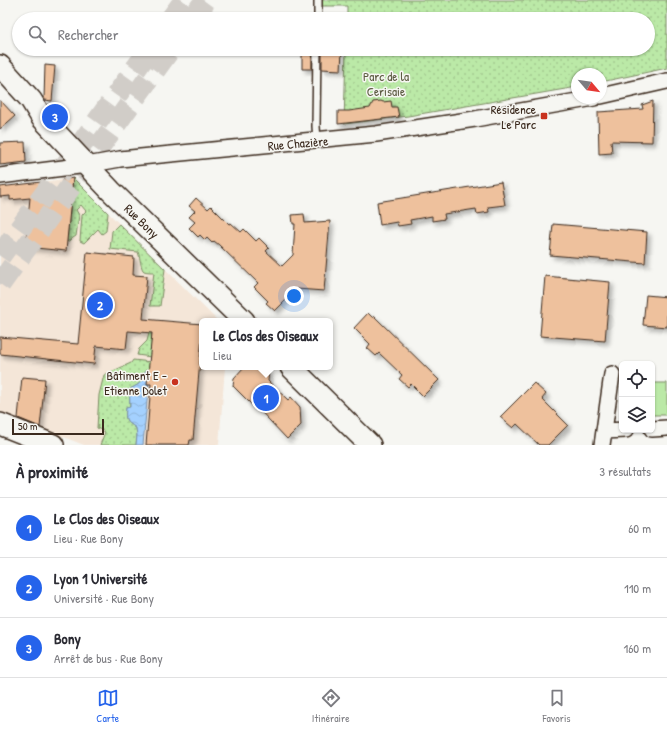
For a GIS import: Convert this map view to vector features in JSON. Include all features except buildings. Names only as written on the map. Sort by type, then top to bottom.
[{"type":"street","name":"Rue Bony","points":[[1,72],[24,107],[42,118],[114,193],[241,318]]},
{"type":"street","points":[[607,95],[667,80]]},
{"type":"street","name":"Rue Chazière","points":[[0,176],[87,165],[120,159],[317,141],[402,131],[571,102]]},
{"type":"street","points":[[294,370],[370,445]]},
{"type":"street","points":[[612,374],[603,438],[619,432]]},
{"type":"street","points":[[0,424],[53,445]]},
{"type":"street","points":[[655,429],[667,428]]},
{"type":"lane","points":[[318,0],[318,12]]},
{"type":"lane","points":[[317,56],[317,141]]},
{"type":"shaded area","points":[[73,178],[215,318],[199,318],[199,370],[225,370],[219,445],[84,445],[0,412],[0,187]]},
{"type":"green space","name":"Parc de la Cerisaie","points":[[321,0],[667,0],[667,68],[607,81],[607,68],[571,68],[571,88],[408,116],[344,124],[346,56],[655,56],[655,12],[347,12],[347,6],[321,6]]},
{"type":"green space","points":[[73,178],[108,213],[106,231],[102,234],[98,229],[84,243],[80,241],[82,215],[86,211],[81,205],[76,210],[79,215],[76,236],[67,242]]},
{"type":"green space","points":[[119,224],[165,269],[160,306],[150,306],[154,272],[146,272],[143,270],[138,252],[110,249],[112,231]]},
{"type":"green space","points":[[152,321],[151,357],[137,355],[139,349],[147,341]]},
{"type":"green space","points":[[133,360],[151,362],[150,369],[146,370],[141,382],[130,389],[130,407],[126,408],[126,420],[136,428],[136,445],[100,445],[105,432],[97,428],[99,395],[104,375],[131,363]]},
{"type":"green space","points":[[655,383],[667,383],[667,415],[655,415]]},
{"type":"water","points":[[150,369],[143,445],[136,445],[136,428],[126,420],[126,408],[130,407],[130,389],[139,384],[146,370]]},
{"type":"tunnel","points":[[176,12],[185,0]]},
{"type":"tunnel","points":[[197,12],[206,0]]},
{"type":"tunnel","points":[[0,256],[145,56]]},
{"type":"tunnel","points":[[0,284],[165,56]]},
{"type":"place","name":"Résidence Le Parc","points":[[544,116]]},
{"type":"place","name":"Bony","points":[[55,117]]},
{"type":"place","name":"Lyon 1 Université","points":[[100,305]]},
{"type":"place","name":"Bâtiment E - Etienne Dolet","points":[[175,382]]},
{"type":"place","name":"Le Clos des Oiseaux","points":[[266,398]]}]
